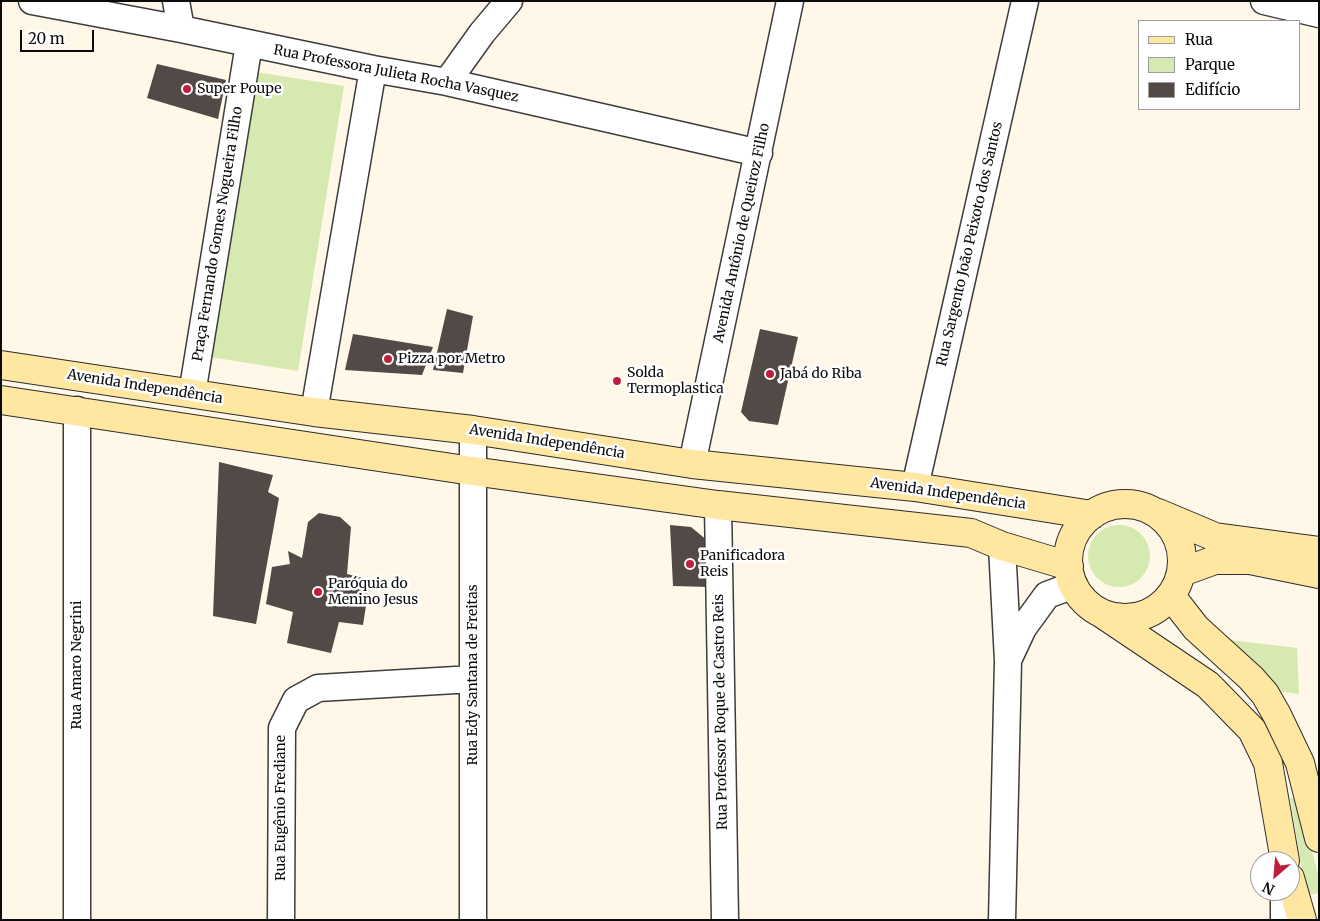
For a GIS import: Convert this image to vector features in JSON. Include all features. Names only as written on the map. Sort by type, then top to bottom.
[{"type":"main road","name":"Avenida Independência","points":[[1,365],[314,412],[473,430],[692,464],[915,488],[1092,515]]},
{"type":"main road","points":[[1,400],[472,471],[718,505],[971,533],[1071,576]]},
{"type":"main road","points":[[1284,851],[1268,763],[1252,730],[1208,685],[1094,609],[1082,598],[1071,576],[1070,547],[1078,529],[1092,515],[1105,508],[1119,505],[1134,505],[1215,537],[1319,551]]},
{"type":"main road","points":[[1094,609],[1110,616],[1127,618],[1144,615],[1159,608],[1176,584],[1182,556],[1179,541],[1172,528],[1161,517],[1147,509]]},
{"type":"main road","points":[[1176,584],[1216,560],[1250,560],[1319,574]]},
{"type":"main road","points":[[1176,584],[1196,628],[1251,678],[1265,694],[1277,714],[1300,763],[1319,838]]},
{"type":"main road","points":[[1296,901],[1302,920]]},
{"type":"street","name":"Rua Professora Julieta Rocha Vasquez","points":[[32,1],[446,82],[759,153]]},
{"type":"street","points":[[176,1],[182,29]]},
{"type":"street","points":[[446,82],[482,32],[509,1]]},
{"type":"street","name":"Avenida Antônio de Queiroz Filho","points":[[692,464],[790,1]]},
{"type":"street","name":"Rua Sargento João Peixoto dos Santos","points":[[915,488],[1025,1]]},
{"type":"street","points":[[1264,1],[1319,14]]},
{"type":"street","name":"Praça Fernando Gomes Nogueira Filho","points":[[192,394],[249,44]]},
{"type":"street","points":[[314,412],[373,69]]},
{"type":"street","name":"Rua Amaro Negrini","points":[[77,410],[77,920]]},
{"type":"street","name":"Rua Edy Santana de Freitas","points":[[472,920],[473,430]]},
{"type":"street","name":"Rua Professor Roque de Castro Reis","points":[[718,505],[725,920]]},
{"type":"street","points":[[1002,546],[1008,661],[1002,920]]},
{"type":"street","points":[[1008,661],[1023,628],[1047,595],[1071,576]]},
{"type":"street","name":"Rua Eugênio Frediane","points":[[281,920],[282,728],[296,700],[318,688],[473,679]]},
{"type":"street","points":[[1284,901],[1284,920]]},
{"type":"green space","points":[[256,72],[344,86],[298,371],[210,357]]},
{"type":"green space","points":[[1113,525],[1125,525],[1141,534],[1148,544],[1150,556],[1148,568],[1141,578],[1125,587],[1113,587],[1102,582],[1093,573],[1088,562],[1088,550],[1093,539],[1102,530]]},
{"type":"green space","points":[[1229,640],[1297,648],[1299,694],[1276,691]]},
{"type":"green space","points":[[1290,797],[1298,800],[1319,877],[1319,893],[1306,895]]},
{"type":"building","name":"Super Poupe","points":[[157,64],[226,80],[218,119],[147,98]]},
{"type":"building","points":[[447,309],[473,316],[463,373],[433,370]]},
{"type":"building","name":"Jabá do Riba","points":[[760,329],[798,337],[778,425],[749,421],[741,412]]},
{"type":"building","name":"Pizza por Metro","points":[[353,334],[433,347],[422,375],[345,370]]},
{"type":"building","points":[[219,462],[273,475],[268,492],[279,498],[256,624],[213,616]]},
{"type":"building","name":"Paróquia do Menino Jesus","points":[[319,513],[340,517],[351,527],[347,574],[370,580],[363,625],[339,622],[331,653],[287,643],[293,612],[266,604],[272,567],[290,564],[288,551],[302,558],[308,522]]},
{"type":"building","name":"Panificadora Reis","points":[[670,525],[691,527],[708,541],[708,587],[673,586]]},
{"type":"place","name":"Super Poupe","points":[[187,89]]},
{"type":"place","name":"Pizza por Metro","points":[[388,359]]},
{"type":"place","name":"Jabá do Riba","points":[[770,374]]},
{"type":"place","name":"Solda Termoplastica","points":[[617,381]]},
{"type":"place","name":"Panificadora Reis","points":[[690,564]]},
{"type":"place","name":"Paróquia do Menino Jesus","points":[[318,592]]}]
